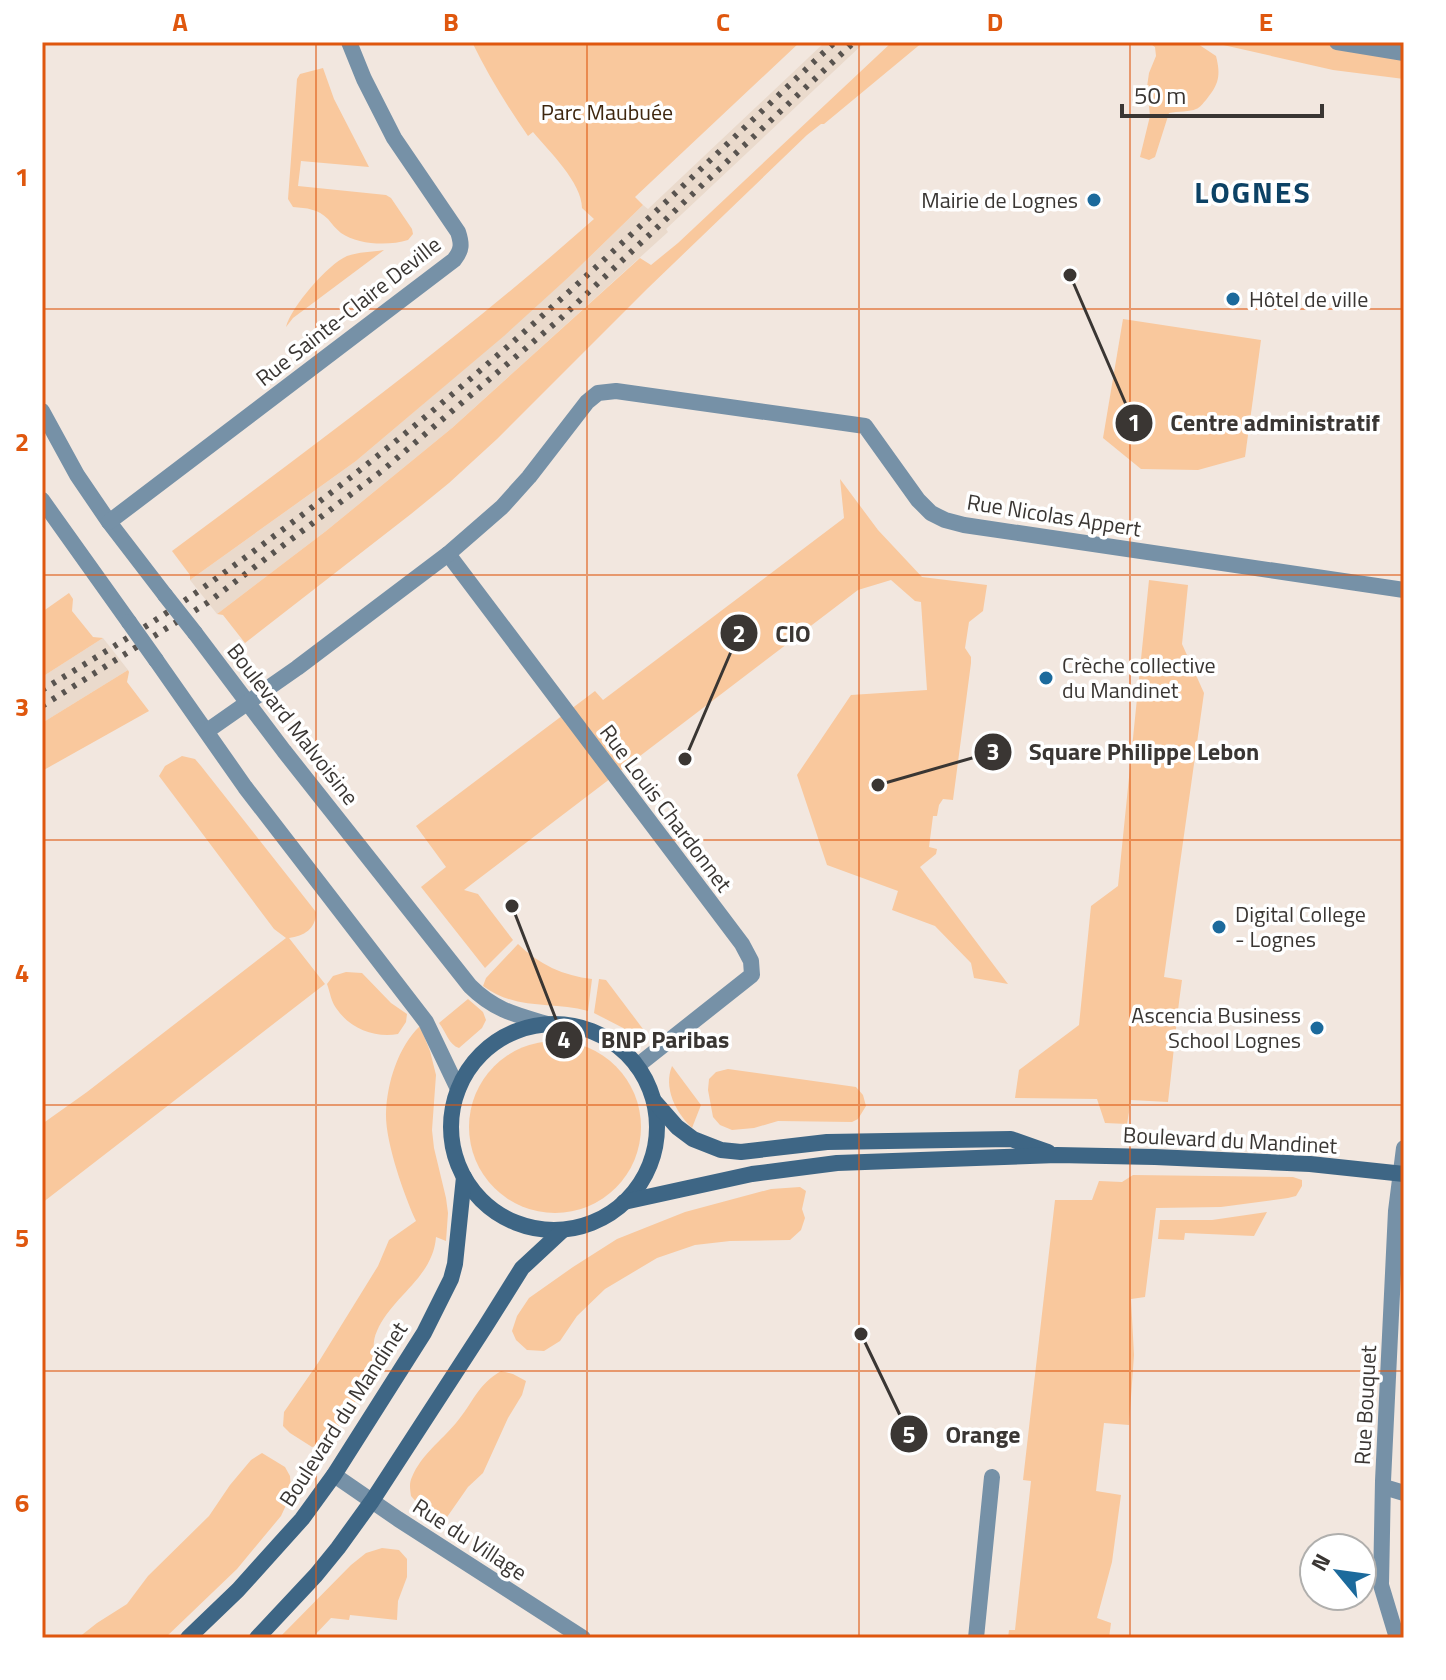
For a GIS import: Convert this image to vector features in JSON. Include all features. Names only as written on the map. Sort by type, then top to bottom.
[{"type":"street","name":"Rue Sainte-Claire Deville","points":[[109,522],[454,260],[460,252],[458,232],[394,138],[349,42]]},
{"type":"street","points":[[1337,42],[1404,53]]},
{"type":"street","name":"Rue Nicolas Appert","points":[[448,554],[502,507],[587,402],[598,393],[616,391],[865,426],[918,500],[931,513],[945,520],[1404,590]]},
{"type":"street","name":"Boulevard Malvoisine","points":[[42,411],[77,475],[109,522],[470,986],[506,1012],[547,1024]]},
{"type":"street","points":[[42,500],[245,787],[426,1022],[458,1089]]},
{"type":"street","points":[[207,731],[448,554]]},
{"type":"street","name":"Rue Louis Chardonnet","points":[[448,554],[742,944],[751,961],[752,975],[637,1066]]},
{"type":"street","points":[[568,1025],[597,1033],[623,1050],[637,1066],[654,1100],[657,1137],[653,1156],[637,1189],[611,1213],[580,1227],[544,1230],[505,1218],[475,1194],[456,1160],[451,1133],[453,1106],[467,1071],[493,1043],[528,1027],[568,1025]]},
{"type":"street","name":"Boulevard du Mandinet","points":[[654,1100],[677,1127],[693,1139],[721,1150],[741,1152],[827,1142],[1011,1139],[1057,1155]]},
{"type":"street","points":[[1402,1173],[1404,1148]]},
{"type":"street","name":"Boulevard du Mandinet","points":[[624,1202],[752,1174],[837,1163],[1057,1155],[1310,1164],[1402,1173]]},
{"type":"street","name":"Rue Bouquet","points":[[1397,1638],[1381,1585],[1396,1211],[1402,1173]]},
{"type":"street","name":"Boulevard du Mandinet","points":[[188,1638],[238,1590],[302,1519],[334,1475],[424,1333],[451,1279],[458,1246],[464,1177]]},
{"type":"street","points":[[257,1638],[338,1548],[372,1501],[522,1268],[563,1230]]},
{"type":"street","name":"Rue du Village","points":[[334,1475],[583,1638]]},
{"type":"street","points":[[976,1638],[992,1477]]},
{"type":"street","points":[[1384,1484],[1404,1493]]},
{"type":"shaded area","points":[[825,42],[865,42],[666,229],[668,232],[452,428],[326,531],[217,614],[190,580],[356,461],[428,400],[571,275],[643,205],[648,209]]},
{"type":"shaded area","points":[[103,638],[128,670],[42,723],[42,677]]},
{"type":"green space","name":"Parc Maubuée","points":[[472,42],[800,42],[635,197],[643,205],[504,336],[356,461],[190,580],[190,575],[172,551],[440,348],[594,219],[582,208],[577,188],[564,168],[533,132],[528,136]]},
{"type":"green space","points":[[892,42],[923,42],[807,135],[449,483],[245,643],[223,615],[217,614],[326,531],[452,428],[640,258],[651,265],[678,243]]},
{"type":"green space","points":[[1148,42],[1195,42],[1216,56],[1218,69],[1214,89],[1199,108],[1169,113],[1155,157],[1149,160],[1140,157],[1150,116],[1149,73],[1156,56],[1155,47]]},
{"type":"green space","points":[[1210,42],[1404,42],[1404,79],[1333,70]]},
{"type":"green space","points":[[323,68],[334,99],[369,167],[301,161],[298,186],[386,195],[412,229],[413,234],[408,240],[383,244],[356,240],[341,233],[320,213],[293,207],[288,199],[297,79],[300,74]]},
{"type":"green space","points":[[384,250],[293,318],[286,327],[302,298],[339,261],[351,255]]},
{"type":"green space","points":[[1123,319],[1261,340],[1245,457],[1198,470],[1141,469],[1103,438]]},
{"type":"green space","points":[[840,479],[878,530],[922,577],[987,585],[983,611],[969,622],[965,648],[971,663],[953,800],[943,799],[937,816],[933,816],[929,847],[937,849],[936,854],[920,867],[1008,984],[974,978],[971,963],[935,926],[892,910],[898,891],[827,865],[797,775],[851,695],[927,690],[921,602],[915,601],[891,580],[858,590],[464,890],[478,894],[513,940],[485,968],[421,887],[446,867],[416,826],[595,691],[603,700],[844,518]]},
{"type":"green space","points":[[1149,580],[1188,585],[1182,644],[1204,693],[1164,977],[1182,980],[1168,1102],[1131,1100],[1127,1124],[1105,1123],[1097,1099],[1015,1098],[1019,1070],[1079,1025],[1091,906],[1118,886]]},
{"type":"green space","points":[[69,593],[73,599],[72,611],[93,637],[103,638],[42,677],[42,612]]},
{"type":"green space","points":[[128,670],[127,682],[149,711],[42,771],[42,723]]},
{"type":"green space","points":[[182,756],[195,759],[316,912],[314,923],[308,931],[289,938],[325,984],[42,1203],[42,1124],[286,938],[274,929],[159,776],[165,766]]},
{"type":"green space","points":[[518,944],[552,968],[592,979],[588,1011],[521,1002],[483,986],[486,978]]},
{"type":"green space","points":[[346,972],[362,973],[391,1003],[407,1014],[398,1034],[381,1035],[356,1027],[336,1008],[327,984],[333,976]]},
{"type":"green space","points":[[599,979],[606,980],[646,1033],[629,1031],[594,1013]]},
{"type":"green space","points":[[468,999],[483,1012],[486,1020],[482,1028],[459,1048],[450,1041],[439,1023]]},
{"type":"green space","points":[[420,1026],[436,1075],[432,1130],[448,1213],[446,1241],[436,1237],[428,1264],[384,1319],[375,1336],[374,1368],[370,1380],[331,1436],[323,1444],[312,1447],[283,1426],[284,1412],[378,1266],[389,1240],[416,1221],[392,1153],[386,1113],[395,1066]]},
{"type":"green space","points":[[555,1041],[588,1048],[615,1067],[634,1094],[641,1127],[634,1160],[615,1187],[588,1206],[555,1213],[522,1206],[495,1187],[476,1160],[469,1127],[476,1094],[495,1067],[522,1048]]},
{"type":"green space","points":[[672,1066],[701,1105],[692,1128],[681,1115],[670,1091]]},
{"type":"green space","points":[[728,1069],[856,1087],[863,1095],[866,1106],[858,1119],[852,1122],[778,1121],[732,1130],[720,1125],[713,1117],[708,1090],[709,1079],[716,1072]]},
{"type":"green space","points":[[1133,1175],[1293,1177],[1302,1180],[1302,1186],[1296,1196],[1288,1198],[1221,1207],[1156,1208],[1145,1297],[1131,1299],[1134,1355],[1129,1425],[1104,1423],[1096,1491],[1121,1495],[1112,1562],[1097,1618],[1111,1623],[1109,1638],[1008,1638],[1009,1630],[1015,1630],[1031,1481],[1023,1480],[1055,1200],[1092,1200],[1099,1181],[1122,1182]]},
{"type":"green space","points":[[800,1187],[806,1191],[802,1209],[805,1218],[801,1230],[790,1240],[695,1245],[657,1258],[605,1289],[577,1316],[560,1341],[544,1351],[527,1350],[516,1340],[512,1331],[517,1316],[529,1298],[617,1239],[685,1212],[771,1189]]},
{"type":"green space","points":[[1267,1212],[1254,1236],[1185,1233],[1184,1240],[1158,1239],[1160,1220],[1212,1220]]},
{"type":"green space","points":[[501,1371],[526,1381],[522,1395],[483,1473],[468,1487],[445,1520],[426,1511],[411,1496],[411,1479],[421,1462],[456,1423],[481,1388]]},
{"type":"green space","points":[[262,1453],[285,1467],[291,1488],[281,1516],[237,1569],[165,1638],[78,1638],[127,1604],[148,1576],[209,1516],[251,1460]]},
{"type":"green space","points":[[382,1548],[399,1550],[407,1559],[407,1577],[398,1601],[397,1620],[350,1615],[349,1620],[331,1618],[312,1638],[279,1638],[351,1565],[366,1553]]},
{"type":"railway","points":[[42,690],[200,590],[315,505],[426,416],[584,278],[835,42]]},
{"type":"railway","points":[[42,706],[207,603],[383,470],[560,319],[854,42]]},
{"type":"place","name":"Mairie de Lognes","points":[[1094,200]]},
{"type":"place","name":"Centre administratif","points":[[1070,275]]},
{"type":"place","name":"Hôtel de ville","points":[[1233,299]]},
{"type":"place","name":"Crèche collective du Mandinet","points":[[1046,678]]},
{"type":"place","name":"CIO","points":[[685,759]]},
{"type":"place","name":"Square Philippe Lebon","points":[[878,785]]},
{"type":"place","name":"BNP Paribas","points":[[512,906]]},
{"type":"place","name":"Digital College - Lognes","points":[[1219,927]]},
{"type":"place","name":"Ascencia Business School Lognes","points":[[1317,1028]]},
{"type":"place","name":"Orange","points":[[861,1334]]},
{"type":"district","name":"LOGNES","points":[[1253,192]]}]
